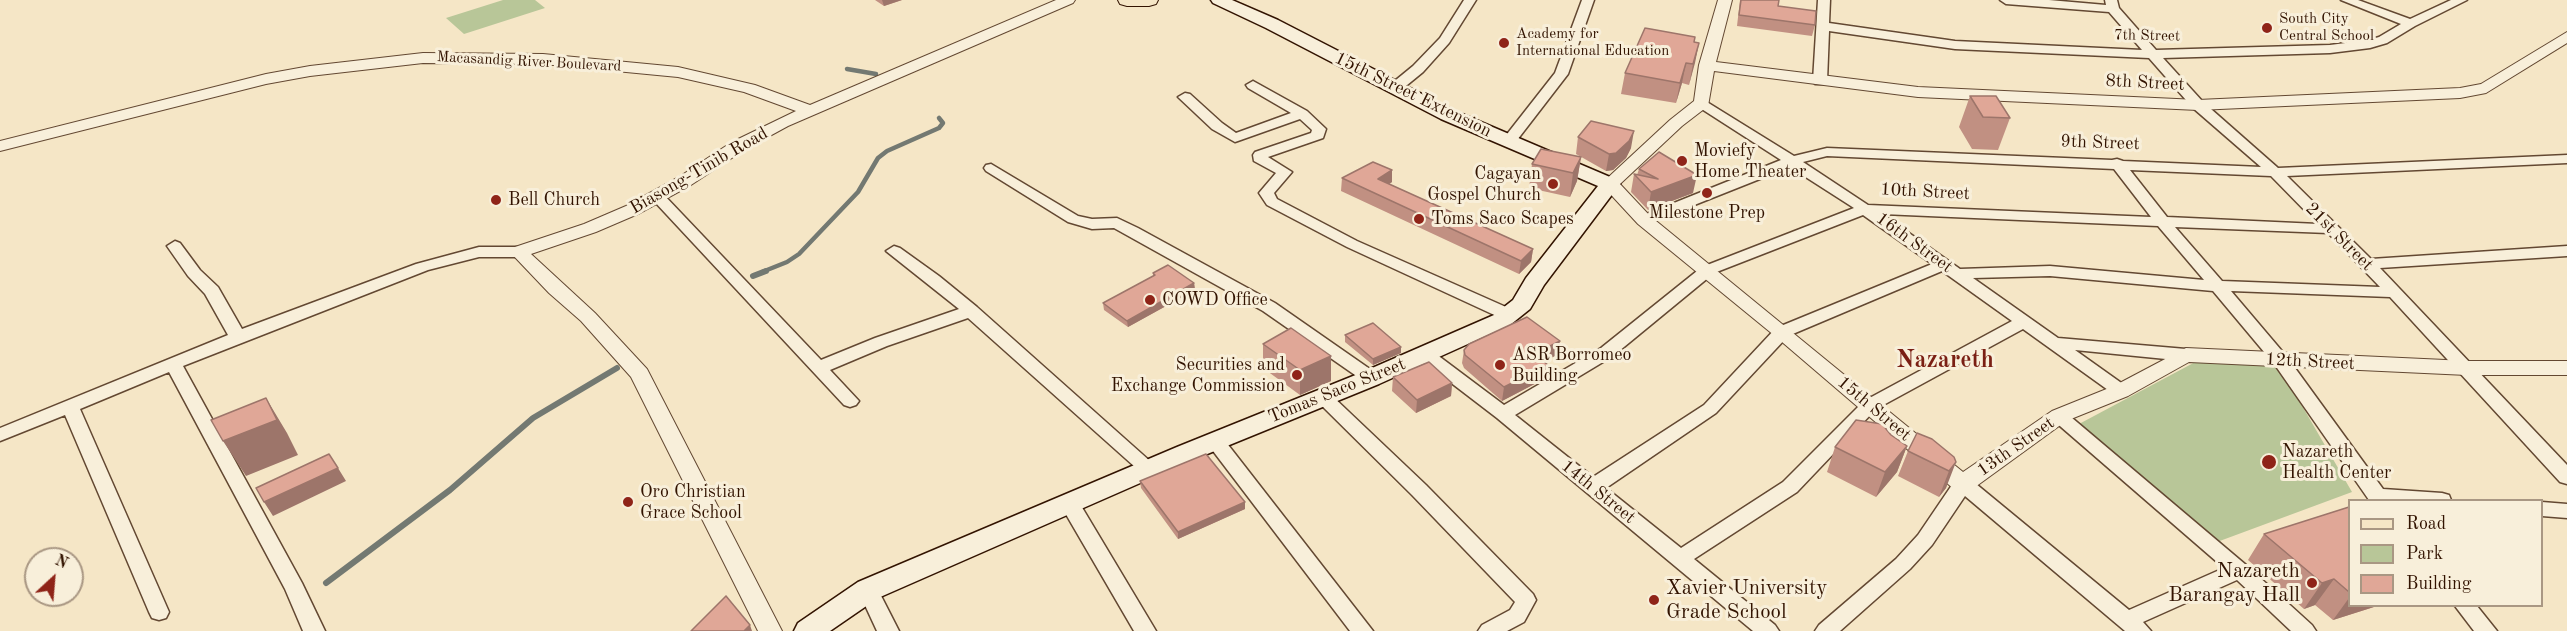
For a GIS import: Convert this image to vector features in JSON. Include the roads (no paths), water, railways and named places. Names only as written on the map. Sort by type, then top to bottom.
[{"type":"main road","points":[[1127,0],[1149,0]]},
{"type":"main road","name":"15th Street Extension","points":[[1219,0],[1448,115],[1610,184]]},
{"type":"main road","name":"Tomas Saco Street","points":[[808,631],[868,590],[1186,453],[1426,355],[1509,315],[1522,304],[1534,283],[1610,184]]},
{"type":"street","name":"Biasong-Tinib Road","points":[[519,252],[610,220],[658,197],[738,146],[810,111],[1068,0]]},
{"type":"street","points":[[1396,87],[1418,69],[1445,40],[1470,0]]},
{"type":"street","points":[[1509,141],[1561,74],[1588,0]]},
{"type":"street","points":[[1701,103],[1706,57],[1725,0]]},
{"type":"street","points":[[1820,81],[1824,0]]},
{"type":"street","points":[[2006,0],[2112,4]]},
{"type":"street","points":[[2347,0],[2411,23]]},
{"type":"street","name":"7th Street","points":[[1823,26],[1955,45],[2152,54],[2345,48],[2383,40],[2411,23],[2458,0]]},
{"type":"street","name":"21st Street","points":[[2112,4],[2152,54],[2198,105],[2275,172],[2396,292],[2567,477]]},
{"type":"street","name":"8th Street","points":[[1706,57],[1820,81],[1918,92],[2198,105],[2460,93],[2486,88],[2567,36]]},
{"type":"street","name":"Macasandig River Boulevard","points":[[0,146],[266,79],[321,69],[431,57],[543,59],[678,72],[749,88],[810,111]]},
{"type":"street","points":[[1253,85],[1302,114],[1319,129],[1318,135],[1260,155],[1259,158],[1286,172],[1266,193],[1272,202],[1352,244],[1509,315]]},
{"type":"street","points":[[1185,97],[1217,126],[1235,138],[1302,114]]},
{"type":"street","name":"16th Street","points":[[1701,103],[1865,209],[2121,391]]},
{"type":"street","name":"Tomas Saco Street","points":[[1610,184],[1701,103]]},
{"type":"street","name":"9th Street","points":[[1644,220],[1791,161],[1827,152],[2117,163],[2275,172],[2567,159]]},
{"type":"street","points":[[2117,163],[2215,286],[2282,361],[2378,498],[2399,499]]},
{"type":"street","points":[[992,168],[1056,210],[1086,224],[1117,223],[1123,226],[1269,307],[1371,378]]},
{"type":"street","name":"15th Street","points":[[1610,184],[1644,220],[1708,270],[2135,625]]},
{"type":"street","points":[[658,197],[850,401]]},
{"type":"street","name":"10th Street","points":[[1503,414],[1607,352],[1708,270],[1865,209],[2331,229]]},
{"type":"street","points":[[175,246],[194,273],[212,291],[238,337]]},
{"type":"street","points":[[894,251],[971,311],[1151,470]]},
{"type":"street","points":[[2366,264],[2567,251]]},
{"type":"street","points":[[0,435],[238,337],[422,267],[479,252],[519,252],[588,317],[640,374],[770,631]]},
{"type":"street","points":[[1591,488],[1710,409],[1782,332],[1949,269],[2050,272],[2215,286],[2396,292]]},
{"type":"street","points":[[818,368],[880,342],[971,311]]},
{"type":"street","points":[[1681,558],[1790,487],[1870,405],[2025,321]]},
{"type":"street","name":"12th Street","points":[[2054,342],[2186,355],[2282,361],[2467,368],[2567,368]]},
{"type":"street","name":"14th Street","points":[[1426,355],[1503,414],[1768,631]]},
{"type":"street","name":"13th Street","points":[[1826,631],[1904,564],[1925,540],[1963,484],[1980,470],[2059,417],[2121,391],[2186,355]]},
{"type":"street","points":[[173,363],[295,589],[314,631]]},
{"type":"street","points":[[1323,397],[1419,490],[1526,600],[1524,608],[1517,616],[1489,631]]},
{"type":"street","points":[[70,407],[159,612]]},
{"type":"street","points":[[2059,417],[2239,570],[2306,631]]},
{"type":"street","points":[[1216,442],[1362,631]]},
{"type":"street","points":[[1070,504],[1145,631]]},
{"type":"street","points":[[2543,509],[2567,511]]},
{"type":"street","points":[[2135,625],[2239,570]]},
{"type":"street","points":[[868,590],[888,631]]},
{"type":"street","points":[[2466,607],[2486,631]]},
{"type":"waterway","points":[[847,69],[876,74]]},
{"type":"waterway","points":[[762,272],[787,262],[799,254],[858,192],[878,158],[887,151],[939,128],[943,123],[939,118]]},
{"type":"waterway","points":[[753,276],[766,271]]},
{"type":"waterway","points":[[326,583],[450,490],[533,418],[617,368]]},
{"type":"place","name":"South City Central School","points":[[2267,28]]},
{"type":"place","name":"Academy for International Education","points":[[1504,43]]},
{"type":"place","name":"Moviefy Home Theater","points":[[1682,161]]},
{"type":"place","name":"Cagayan Gospel Church","points":[[1553,184]]},
{"type":"place","name":"Milestone Prep","points":[[1707,193]]},
{"type":"place","name":"Bell Church","points":[[496,200]]},
{"type":"place","name":"Toms Saco Scapes","points":[[1419,219]]},
{"type":"place","name":"COWD Office","points":[[1150,300]]},
{"type":"place","name":"ASR Borromeo Building","points":[[1500,365]]},
{"type":"place","name":"Securities and Exchange Commission","points":[[1297,375]]},
{"type":"place","name":"Nazareth Health Center","points":[[2269,462]]},
{"type":"place","name":"Oro Christian Grace School","points":[[628,502]]},
{"type":"place","name":"Nazareth Barangay Hall","points":[[2312,583]]},
{"type":"place","name":"Xavier University Grade School","points":[[1654,600]]},
{"type":"district","name":"Nazareth","points":[[1945,361]]}]
